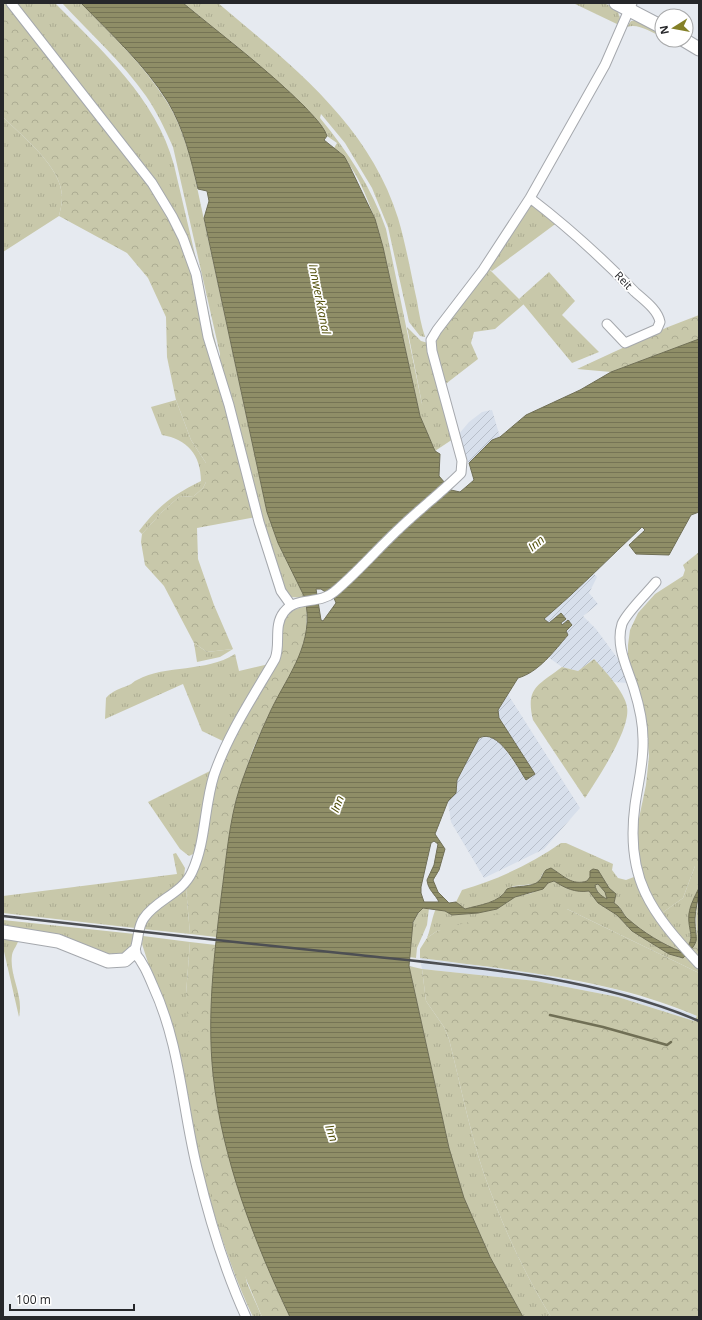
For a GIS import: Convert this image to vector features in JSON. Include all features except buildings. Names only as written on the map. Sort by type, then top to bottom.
[{"type":"street","points":[[11,3],[152,183],[162,197],[183,238],[196,274],[208,337],[229,405],[259,522],[281,591],[291,605]]},
{"type":"street","points":[[616,3],[631,6],[654,22]]},
{"type":"street","points":[[3,932],[29,935],[58,941],[108,961],[116,962],[125,960],[134,952],[144,918],[182,887],[192,874],[198,856],[208,797],[215,774],[236,727],[275,660],[278,625],[283,614],[291,605],[327,597],[333,593],[402,526],[461,473],[463,466],[440,383],[431,340],[483,270],[530,198],[605,65],[631,6]]},
{"type":"street","name":"Reit","points":[[530,198],[572,231],[607,263],[654,311],[660,322],[657,329],[625,343],[607,324]]},
{"type":"street","points":[[656,582],[626,617],[622,624],[620,638],[628,672],[634,689],[644,741],[642,766],[635,805],[632,855],[637,876],[648,898],[683,946],[699,964]]},
{"type":"street","points":[[134,952],[143,964],[159,998],[171,1032],[197,1167],[225,1268],[246,1317]]},
{"type":"shaded area","points":[[492,410],[500,437],[492,440],[469,463],[463,456],[458,435],[469,422],[482,412]]},
{"type":"shaded area","points":[[594,574],[597,577],[589,593],[598,604],[583,616],[596,629],[618,659],[628,683],[614,682],[594,659],[578,671],[562,667],[548,657],[568,635],[561,623],[553,621],[549,623],[544,619]]},
{"type":"shaded area","points":[[507,693],[580,808],[544,849],[484,878],[451,822],[448,801],[457,789],[457,780],[479,738],[484,735],[493,737],[500,742],[526,779],[535,774],[498,718],[498,710]]},
{"type":"shaded area","points":[[420,958],[536,973],[618,990],[697,1016],[694,1021],[618,997],[536,981],[422,969]]},
{"type":"green space","points":[[3,3],[9,3],[145,176],[184,244],[256,517],[197,528],[198,559],[214,605],[233,649],[207,652],[194,643],[164,586],[145,565],[141,542],[142,534],[162,512],[179,497],[194,496],[203,488],[206,482],[206,463],[191,440],[176,400],[167,357],[166,317],[148,278],[127,253],[59,216],[62,198],[61,187],[56,176],[49,164],[3,117]]},
{"type":"green space","points":[[14,3],[55,3],[109,58],[141,97],[154,118],[166,141],[174,165],[218,353],[217,360]]},
{"type":"green space","points":[[62,3],[81,3],[115,38],[158,88],[179,124],[192,164],[267,512],[278,543],[305,598],[290,597],[285,591],[279,576],[274,553],[267,540],[219,367],[220,354],[173,147],[154,108],[137,83]]},
{"type":"green space","points":[[183,3],[218,3],[299,73],[324,98],[368,153],[385,184],[398,218],[425,337],[420,336],[409,322],[388,227],[372,188],[345,143],[321,114],[320,118],[349,157],[374,199],[386,229],[422,404],[446,416],[453,439],[435,451],[420,416],[383,247],[365,193],[359,180],[343,157],[334,148],[337,143],[327,136],[326,133],[262,69]]},
{"type":"green space","points":[[573,3],[604,3],[617,9],[620,18],[619,25]]},
{"type":"green space","points":[[638,20],[654,28],[654,33],[636,26],[627,27],[631,21]]},
{"type":"green space","points":[[3,117],[49,164],[61,187],[62,198],[59,216],[3,252]]},
{"type":"green space","points":[[531,206],[558,222],[492,271],[488,268]]},
{"type":"green space","points":[[488,268],[524,304],[495,329],[474,332],[471,343],[478,359],[443,386],[434,340]]},
{"type":"green space","points":[[549,272],[575,301],[562,315],[599,352],[572,363],[519,299]]},
{"type":"green space","points":[[699,315],[699,339],[611,372],[577,369],[668,327]]},
{"type":"green space","points":[[407,327],[421,341],[428,343],[446,416],[427,416],[422,404]]},
{"type":"green space","points":[[176,400],[191,440],[206,463],[206,482],[203,488],[194,496],[179,497],[162,512],[142,534],[139,531],[160,507],[174,496],[201,481],[198,463],[191,450],[179,440],[162,435],[151,407]]},
{"type":"green space","points":[[699,552],[699,866],[695,866],[683,898],[662,913],[641,876],[636,844],[638,823],[646,785],[649,756],[646,724],[628,662],[628,645],[630,630],[638,613],[655,594],[683,576],[685,570],[683,565]]},
{"type":"green space","points":[[307,605],[306,639],[297,663],[271,710],[253,749],[236,800],[216,937],[190,934],[186,888],[199,868],[213,789],[235,735],[276,665],[285,619],[292,611]]},
{"type":"green space","points":[[194,643],[207,652],[233,649],[220,657],[197,662]]},
{"type":"green space","points":[[235,654],[239,671],[269,664],[225,742],[202,731],[183,684],[105,719],[106,698],[111,693],[130,685],[136,680],[161,672],[211,664]]},
{"type":"green space","points":[[594,659],[614,682],[622,695],[627,707],[627,716],[619,740],[585,798],[533,720],[531,700],[536,688],[562,667],[578,671]]},
{"type":"green space","points":[[212,770],[195,853],[189,856],[180,849],[148,802]]},
{"type":"green space","points":[[561,843],[566,843],[613,864],[612,870],[618,878],[626,880],[634,877],[640,892],[682,952],[654,938],[628,919],[614,903],[616,894],[609,888],[598,870],[594,869],[590,871],[590,877],[587,881],[577,882],[568,879],[551,868],[543,873],[539,881],[534,884],[514,886],[507,889],[504,894],[489,903],[465,909],[456,902],[462,890],[513,871],[538,858]]},
{"type":"green space","points":[[176,853],[185,868],[184,877],[135,928],[3,913],[3,896],[177,874],[173,854]]},
{"type":"green space","points":[[695,866],[699,866],[699,888],[693,900],[689,915],[691,937],[688,947],[662,913],[683,898]]},
{"type":"green space","points":[[554,881],[570,889],[589,891],[598,903],[617,915],[632,931],[678,957],[683,958],[685,955],[699,970],[699,973],[567,909],[437,931],[427,938],[436,909],[445,911],[452,915],[478,913],[497,909],[515,897],[532,893]]},
{"type":"green space","points":[[598,884],[605,892],[608,899],[598,892],[595,885]]},
{"type":"green space","points":[[186,888],[190,934],[143,929],[150,916]]},
{"type":"green space","points":[[699,902],[699,958],[691,950],[697,932],[696,914]]},
{"type":"green space","points":[[539,906],[567,909],[699,973],[699,1317],[551,1317],[513,1246],[497,1209],[473,1138],[449,1039],[444,1027],[426,1001],[422,969],[536,981],[618,997],[694,1021],[697,1016],[665,1003],[596,985],[525,972],[420,958],[420,949],[427,938],[437,931],[486,917]]},
{"type":"green space","points":[[423,908],[429,908],[427,925],[417,948],[416,958],[409,957],[411,931],[418,913]]},
{"type":"green space","points":[[3,920],[135,934],[128,949],[122,954],[113,957],[3,927]]},
{"type":"green space","points":[[143,936],[190,942],[186,994],[247,1283],[262,1317],[253,1317],[234,1272],[218,1226],[198,1156],[152,975],[142,944]]},
{"type":"green space","points":[[3,937],[19,938],[12,955],[12,963],[20,1001],[19,1017],[3,947]]},
{"type":"green space","points":[[190,942],[216,945],[211,1020],[213,1075],[225,1142],[281,1298],[290,1317],[262,1317],[214,1202],[201,1155],[193,1106],[186,994]]},
{"type":"green space","points":[[409,966],[422,969],[426,1001],[444,1027],[449,1039],[473,1138],[490,1190],[505,1228],[522,1264],[551,1317],[523,1317],[490,1257],[464,1198],[449,1148]]},
{"type":"water","points":[[81,3],[183,3],[291,93],[320,124],[327,136],[324,140],[344,156],[375,219],[383,247],[420,416],[435,451],[440,454],[439,476],[451,490],[460,492],[474,480],[469,463],[492,440],[500,437],[526,415],[580,390],[611,372],[699,339],[699,512],[691,515],[669,555],[636,554],[629,545],[645,530],[642,527],[544,619],[549,623],[561,613],[566,619],[561,623],[562,625],[568,620],[572,625],[566,631],[568,635],[552,654],[539,666],[526,675],[518,678],[498,710],[499,718],[535,774],[526,780],[500,743],[493,738],[486,736],[479,738],[457,780],[456,793],[448,801],[435,834],[445,849],[439,870],[433,880],[438,892],[449,903],[456,902],[465,909],[483,905],[494,900],[504,894],[507,889],[532,885],[540,880],[546,870],[551,868],[568,879],[577,882],[587,881],[590,877],[590,871],[593,869],[598,870],[609,888],[616,894],[614,903],[626,917],[654,938],[682,952],[690,943],[691,934],[689,914],[699,888],[695,915],[695,943],[683,958],[669,954],[632,931],[617,915],[598,903],[589,891],[570,889],[554,881],[548,883],[543,889],[515,897],[497,909],[478,913],[452,915],[445,911],[423,908],[413,922],[409,966],[449,1148],[464,1198],[490,1257],[523,1317],[290,1317],[264,1259],[241,1199],[217,1106],[211,1052],[212,986],[218,920],[228,841],[236,800],[262,729],[292,670],[303,643],[307,614],[305,598],[278,543],[267,512],[204,218],[209,201],[207,191],[198,189],[183,133],[174,112],[159,88],[116,38]],"holes":[[[316,589],[321,589],[334,598],[336,603],[323,621],[321,620]],[[434,841],[438,844],[434,865],[427,880],[430,889],[439,902],[424,902],[421,893],[431,843]],[[598,884],[605,892],[607,899],[599,894],[595,885]]]},
{"type":"waterway","points":[[550,1015],[603,1027],[667,1045],[671,1042]]},
{"type":"railway","points":[[3,916],[488,969],[617,993],[659,1006],[699,1021]]},
{"type":"water label","name":"Innwerkkanal","points":[[320,299]]},
{"type":"water label","name":"Inn","points":[[536,543]]},
{"type":"water label","name":"Inn","points":[[337,804]]},
{"type":"water label","name":"Inn","points":[[332,1133]]}]
